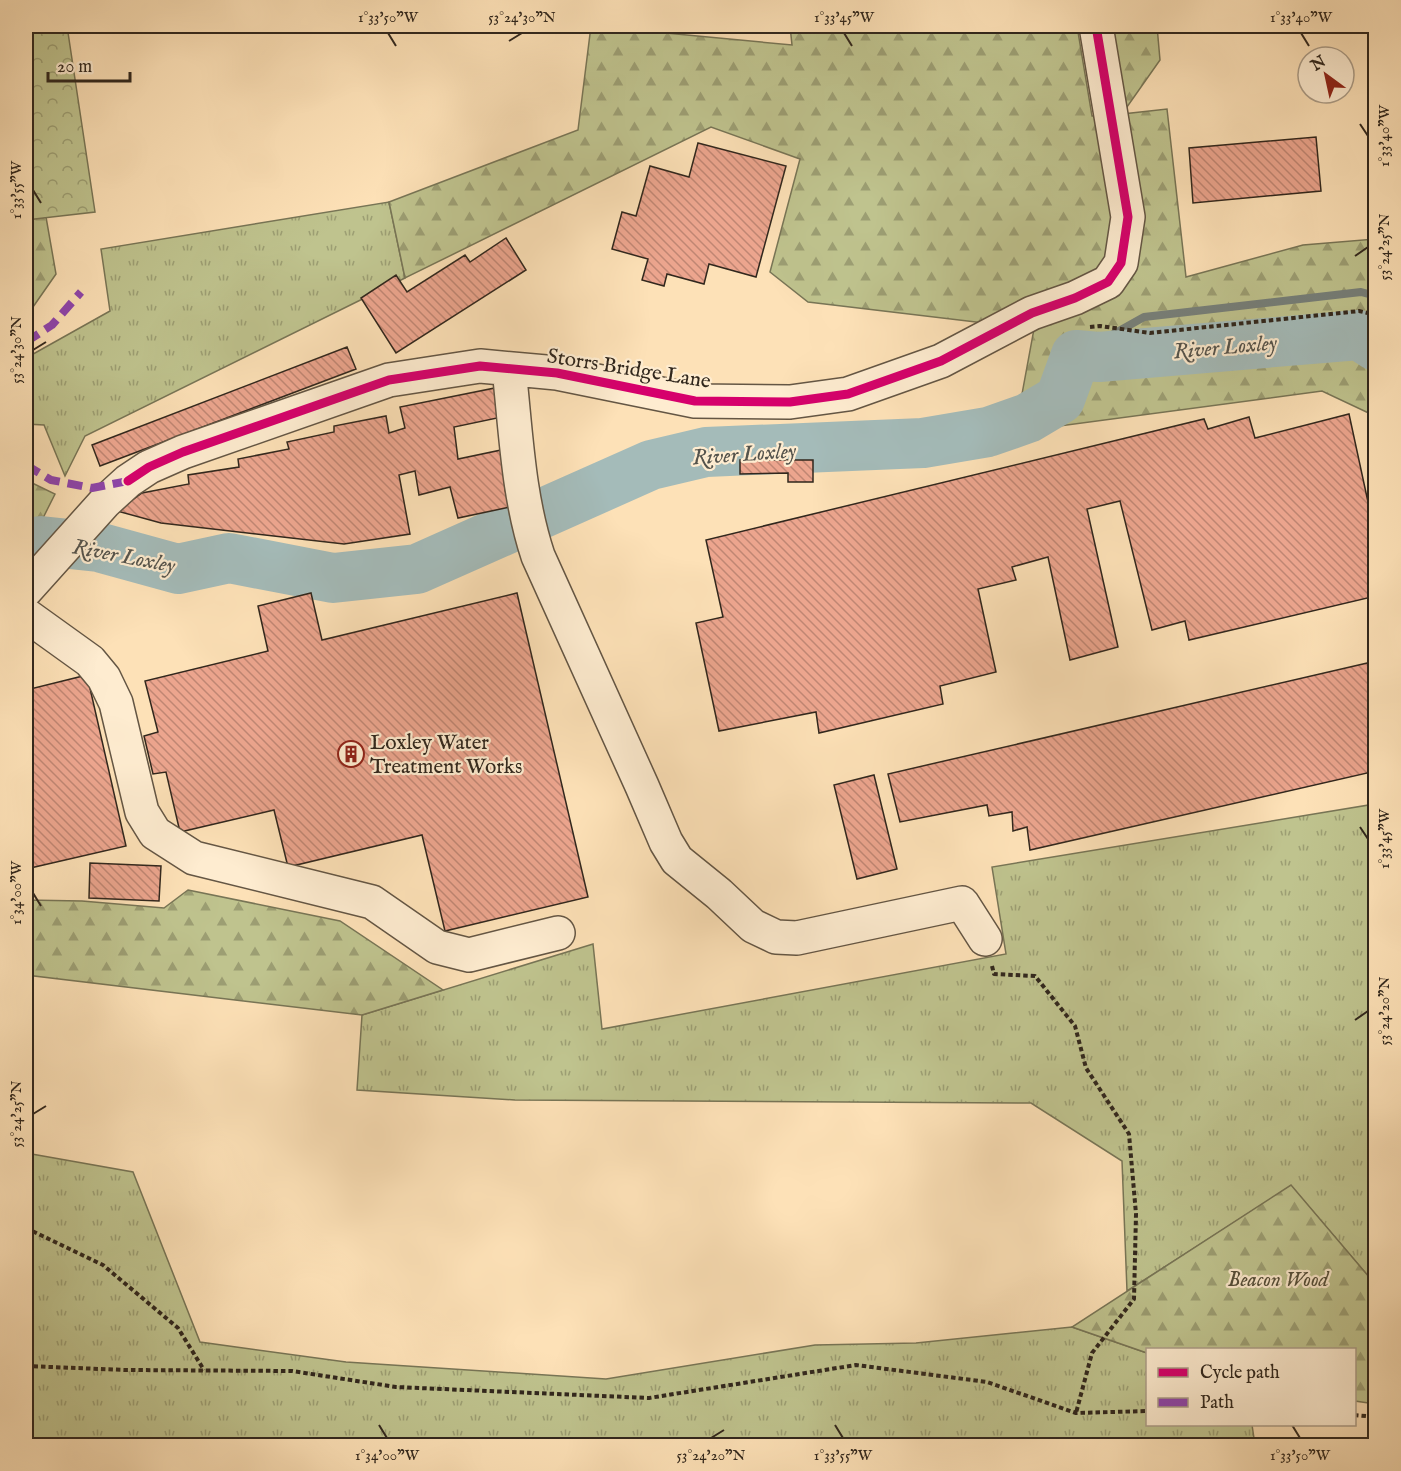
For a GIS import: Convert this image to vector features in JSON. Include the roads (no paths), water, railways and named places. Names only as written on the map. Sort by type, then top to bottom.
[{"type":"street","name":"Storrs Bridge Lane","points":[[31,584],[128,481],[149,467],[183,452],[389,380],[480,366],[557,373],[695,401],[790,402],[848,394],[941,361],[1032,314],[1075,298],[1108,282],[1121,263],[1128,218],[1096,26]]},
{"type":"street","points":[[509,369],[522,495],[528,526],[538,556],[666,842],[677,860],[719,894],[753,926],[776,937],[797,938],[962,903],[985,939]]},
{"type":"street","points":[[26,615],[90,661],[104,678],[116,703],[142,812],[155,833],[194,858],[372,902],[438,946],[469,955],[558,933]]},
{"type":"waterway","points":[[1076,355],[1144,317],[1361,292],[1376,296]]},
{"type":"waterway","name":"River Loxley","points":[[26,544],[41,541],[98,547],[178,569],[229,558],[333,578],[417,569],[651,465],[706,452],[923,443],[988,432],[1028,418],[1060,399],[1076,355],[1099,357],[1359,335],[1376,346]]},
{"type":"place","name":"Loxley Water Treatment Works","points":[[351,754]]},
{"type":"park label","name":"Beacon Wood","points":[[1278,1279]]}]
